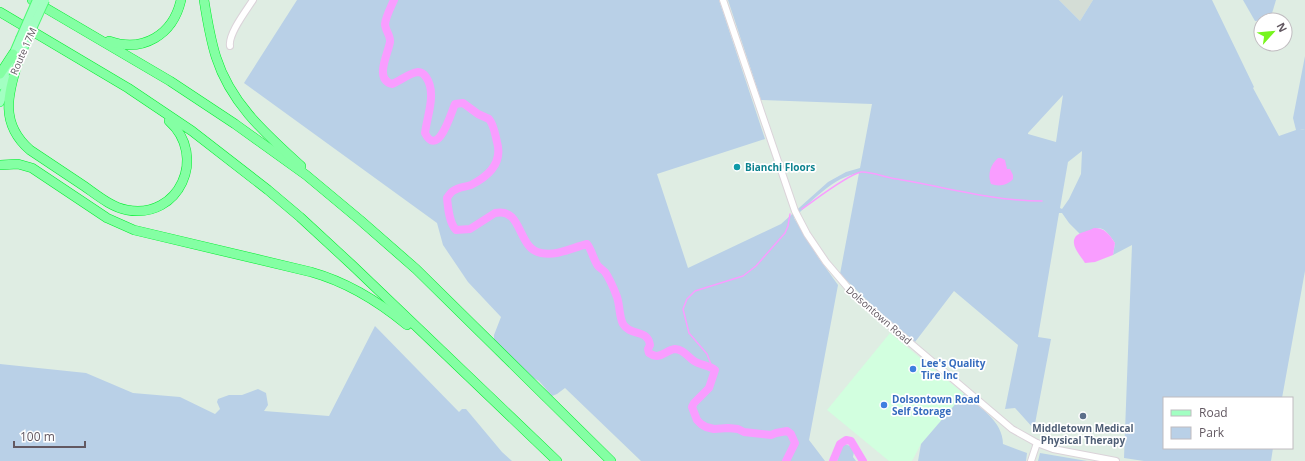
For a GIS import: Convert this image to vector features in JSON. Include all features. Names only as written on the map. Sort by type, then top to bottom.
[{"type":"highway","points":[[32,0],[170,81],[235,124],[306,175],[347,209]]},
{"type":"highway","points":[[80,28],[118,44],[127,45],[142,43],[154,38],[165,30],[173,20],[181,0]]},
{"type":"highway","points":[[204,0],[211,37],[223,76],[238,102],[257,125],[347,209],[416,270],[611,461]]},
{"type":"highway","points":[[0,13],[134,92],[192,131],[279,199],[326,240],[557,461]]},
{"type":"highway","points":[[16,57],[7,95],[6,111],[9,126],[18,140],[30,150],[109,203],[124,209],[138,211],[156,207],[164,203],[174,194],[183,181],[188,159],[185,143],[176,128],[134,92]]},
{"type":"highway","points":[[0,74],[16,57]]},
{"type":"highway","points":[[0,165],[18,164],[32,168],[107,218],[134,230],[311,272],[339,282],[368,296],[387,309],[441,356],[460,368]]},
{"type":"main road","name":"Route 17M","points":[[23,41],[37,0]]},
{"type":"main road","name":"Route 17M","points":[[0,102],[23,41],[45,0]]},
{"type":"main road","name":"Route 17M","points":[[0,85],[16,57]]},
{"type":"street","points":[[230,46],[229,41],[235,28],[253,0]]},
{"type":"street","name":"Dolsontown Road","points":[[723,0],[789,194],[799,219],[826,262],[849,290],[869,309],[1004,423],[1024,437],[1062,451],[1116,461]]},
{"type":"street","points":[[1031,461],[1037,443]]},
{"type":"shaded area","points":[[1059,0],[1093,0],[1080,21]]},
{"type":"shaded area","points":[[998,158],[1005,160],[1007,169],[1010,169],[1013,179],[1006,184],[994,185],[991,184],[989,177],[993,163]]},
{"type":"shaded area","points":[[1094,228],[1104,230],[1109,234],[1115,243],[1113,255],[1095,262],[1085,263],[1075,247],[1074,239],[1076,236]]},
{"type":"shaded area","points":[[890,333],[964,394],[921,444],[912,461],[889,461],[827,410]]},
{"type":"green space","points":[[297,0],[719,0],[765,139],[657,174],[688,268],[781,224],[828,182],[846,172],[860,168],[872,104],[761,100],[728,0],[1059,0],[1080,21],[1093,0],[1212,0],[1254,87],[1253,88],[1279,136],[1296,130],[1293,118],[1305,56],[1305,271],[1282,397],[1163,397],[1163,449],[1273,449],[1271,461],[1144,461],[1124,458],[1132,245],[1113,255],[1115,243],[1103,229],[1100,228],[1080,234],[1062,213],[1059,213],[1038,337],[1051,339],[1034,429],[1015,408],[1005,409],[1018,345],[954,291],[915,342],[876,309],[840,274],[859,173],[840,179],[816,197],[794,218],[818,257],[838,285],[809,440],[825,461],[641,461],[565,388],[552,396],[539,381],[502,361],[497,355],[494,343],[494,335],[501,317],[468,282],[443,245],[437,223],[244,83]],"holes":[[[1063,95],[1056,142],[1028,133]],[[1082,151],[1081,174],[1069,199],[1062,209],[1060,208],[1068,162]]]},
{"type":"green space","points":[[1243,0],[1276,0],[1272,12],[1253,12],[1253,18]]},
{"type":"green space","points":[[375,326],[459,412],[462,409],[466,409],[502,452],[512,461],[0,461],[0,364],[86,373],[133,393],[180,397],[215,414],[220,409],[217,402],[218,399],[229,395],[242,395],[258,389],[266,393],[268,405],[264,411],[329,416]]},
{"type":"green space","points":[[964,394],[983,409],[995,422],[1002,436],[1003,444],[1027,453],[1026,461],[918,461],[921,444]]},
{"type":"green space","points":[[845,444],[850,446],[854,452],[853,457],[856,461],[837,461],[842,447]]},
{"type":"green space","points":[[1040,453],[1087,461],[1038,461]]},
{"type":"waterway","points":[[394,0],[387,15],[385,24],[390,42],[384,66],[384,77],[392,84],[408,75],[418,72],[423,73],[431,90],[425,133],[430,140],[435,141],[439,138],[447,124],[455,104],[463,103],[478,114],[489,119],[494,130],[498,156],[493,168],[478,181],[455,190],[447,198],[450,219],[456,230],[470,229],[495,213],[504,213],[511,216],[516,222],[523,237],[533,250],[541,253],[559,253],[587,244],[596,263],[605,272],[612,284],[619,304],[623,324],[626,328],[646,336],[650,345],[648,349],[649,353],[659,356],[671,350],[678,349],[696,362],[715,370],[709,388],[692,407],[697,420],[706,427],[714,429],[738,429],[744,432],[771,435],[787,431],[791,434],[795,443],[786,461]]},
{"type":"waterway","points":[[802,209],[840,183],[861,172],[1005,199],[1042,201]]},
{"type":"waterway","points":[[712,367],[707,354],[689,333],[683,309],[687,299],[695,291],[743,276],[756,266],[785,233],[790,214]]},
{"type":"waterway","points":[[833,461],[840,444],[846,440],[851,441],[863,461]]},
{"type":"place","name":"Bianchi Floors","points":[[737,167]]},
{"type":"place","name":"Lee's Quality Tire Inc","points":[[913,369]]},
{"type":"place","name":"Dolsontown Road Self Storage","points":[[884,405]]},
{"type":"place","name":"Middletown Medical Physical Therapy","points":[[1083,416]]}]
